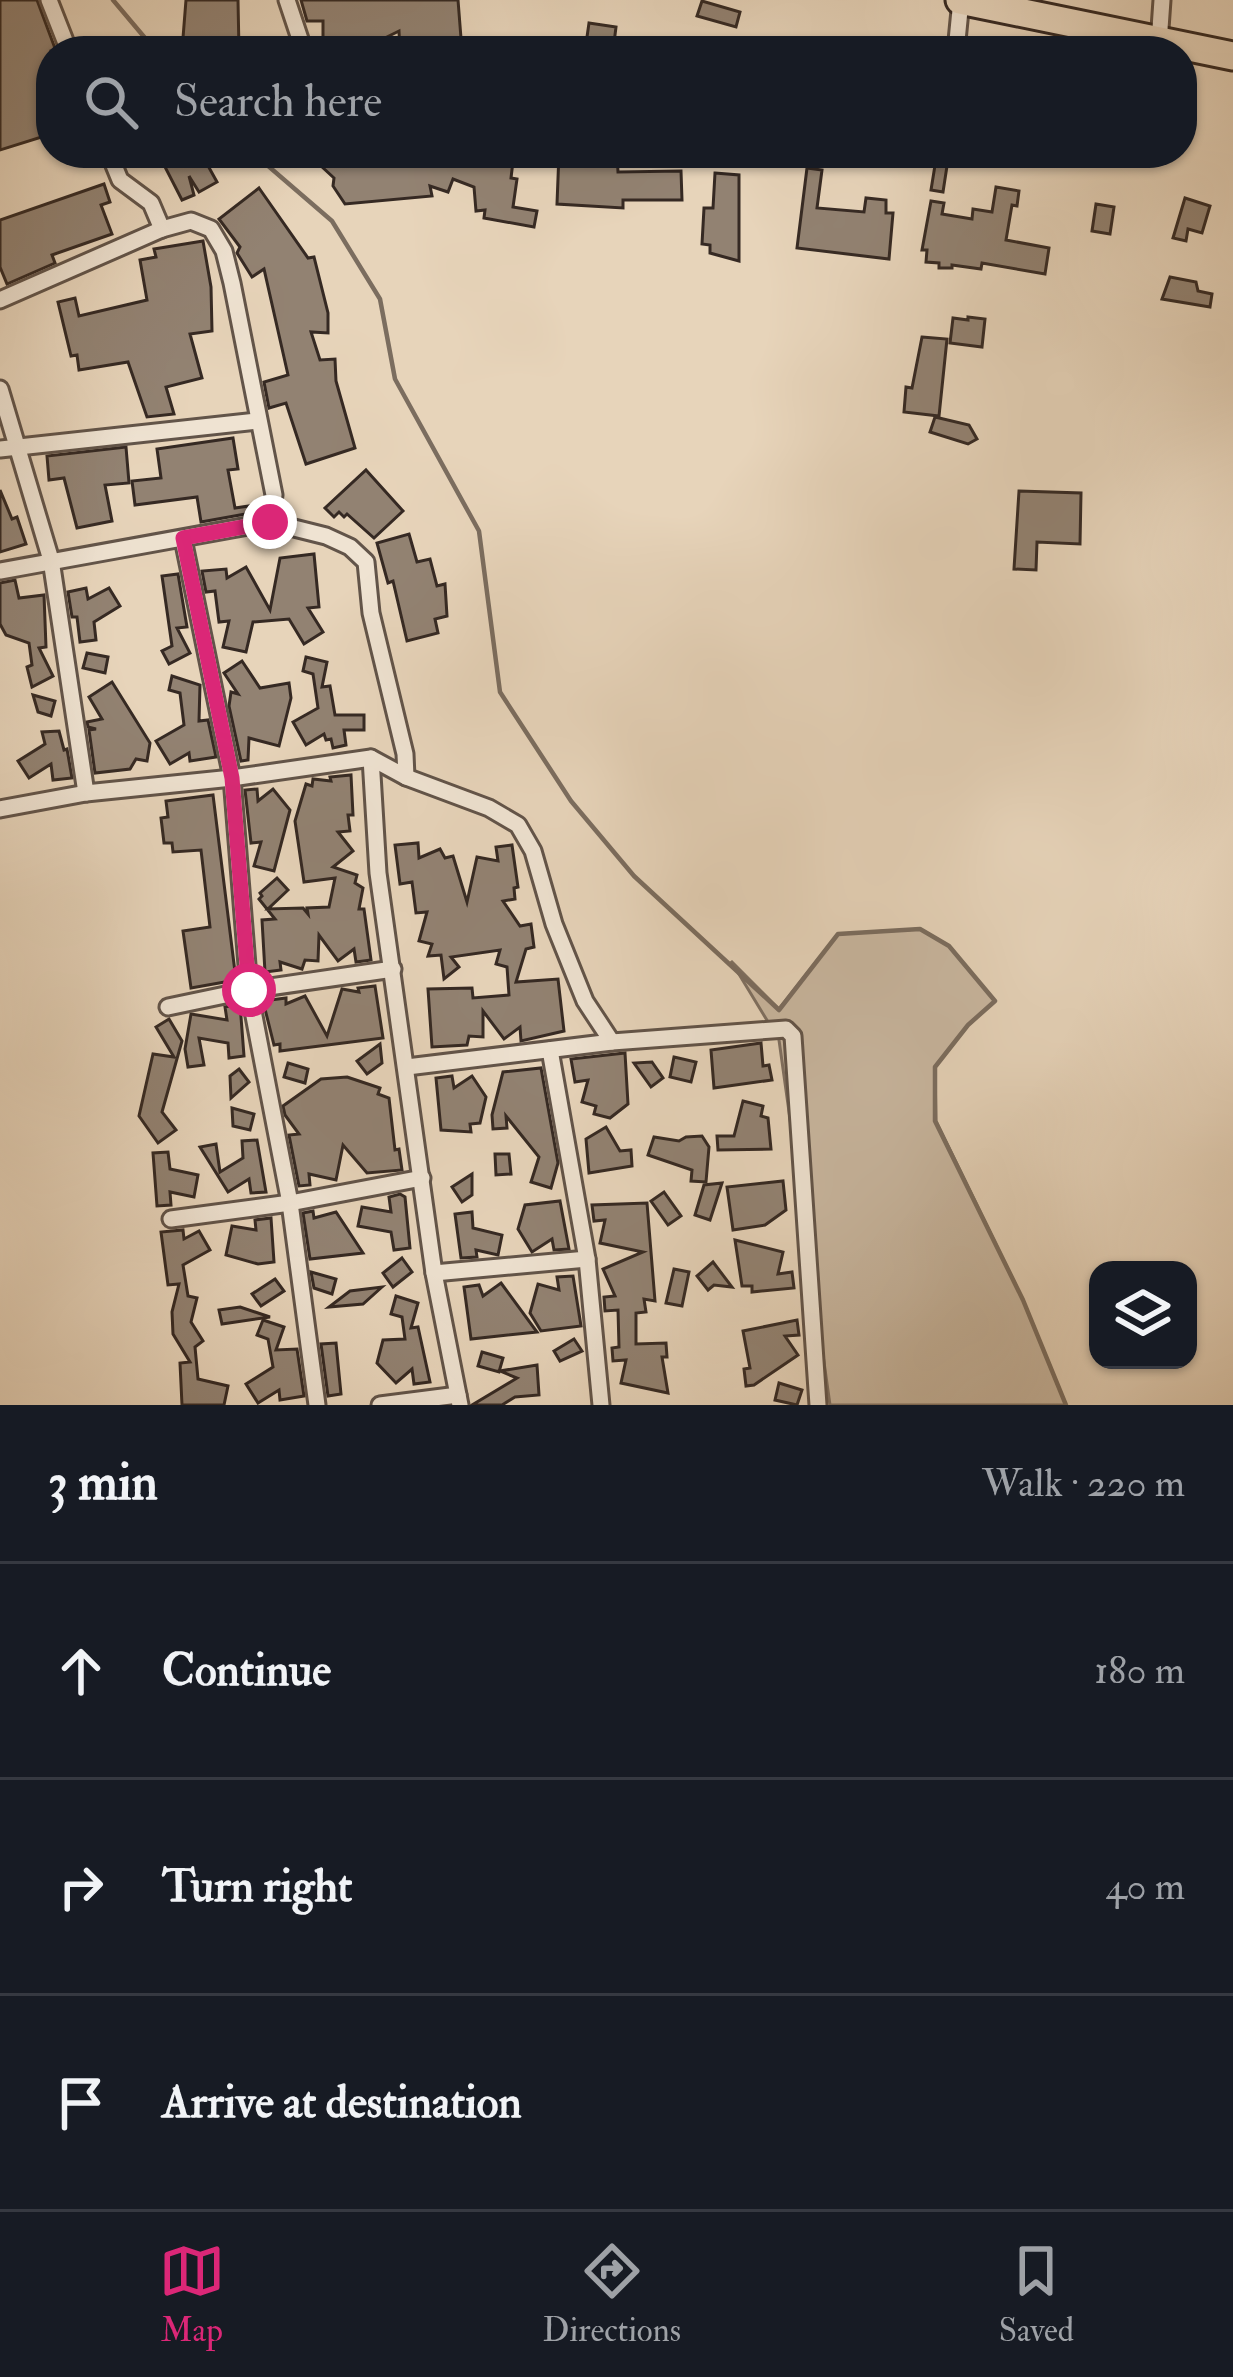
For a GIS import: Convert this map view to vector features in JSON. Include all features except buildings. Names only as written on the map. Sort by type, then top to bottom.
[{"type":"highway","points":[[961,0],[1127,36]]},
{"type":"highway","points":[[1197,50],[1233,56]]},
{"type":"street","points":[[49,0],[63,36]]},
{"type":"street","points":[[287,0],[299,36]]},
{"type":"street","points":[[957,36],[961,0]]},
{"type":"street","points":[[1159,36],[1162,0]]},
{"type":"street","points":[[115,168],[120,180],[151,202],[162,229]]},
{"type":"street","points":[[0,300],[162,229],[191,221],[212,229],[224,251],[274,495],[270,522]]},
{"type":"street","points":[[0,389],[52,560],[86,793]]},
{"type":"street","points":[[0,449],[257,421]]},
{"type":"street","points":[[0,571],[270,522],[350,547],[366,562],[371,613],[405,754],[406,777]]},
{"type":"street","points":[[183,538],[232,778],[249,990],[290,1203],[317,1405]]},
{"type":"street","points":[[370,758],[378,873],[434,1274],[459,1400],[380,1405]]},
{"type":"street","points":[[0,809],[86,793],[370,758],[518,825],[533,851],[554,924],[585,1001],[612,1042]]},
{"type":"street","points":[[168,1007],[393,969]]},
{"type":"street","points":[[407,1067],[612,1042],[790,1031],[818,1405]]},
{"type":"street","points":[[550,1050],[587,1259],[602,1405]]},
{"type":"street","points":[[171,1219],[422,1178]]},
{"type":"street","points":[[434,1274],[587,1259]]},
{"type":"shaded area","points":[[920,929],[949,946],[995,1001],[968,1025],[935,1067],[936,1121],[1023,1300],[1066,1405],[830,1405],[779,1040],[731,961],[779,1009],[838,934]]},
{"type":"waterway","points":[[113,0],[143,36]]},
{"type":"waterway","points":[[270,168],[332,221],[380,299],[395,379],[479,531],[500,692],[571,801],[634,876],[779,1010],[838,934],[920,929],[949,946],[995,1001],[968,1025],[935,1067],[935,1121],[1023,1300],[1066,1405]]},
{"type":"route","points":[[249,990],[232,778],[183,538],[270,522]]}]
